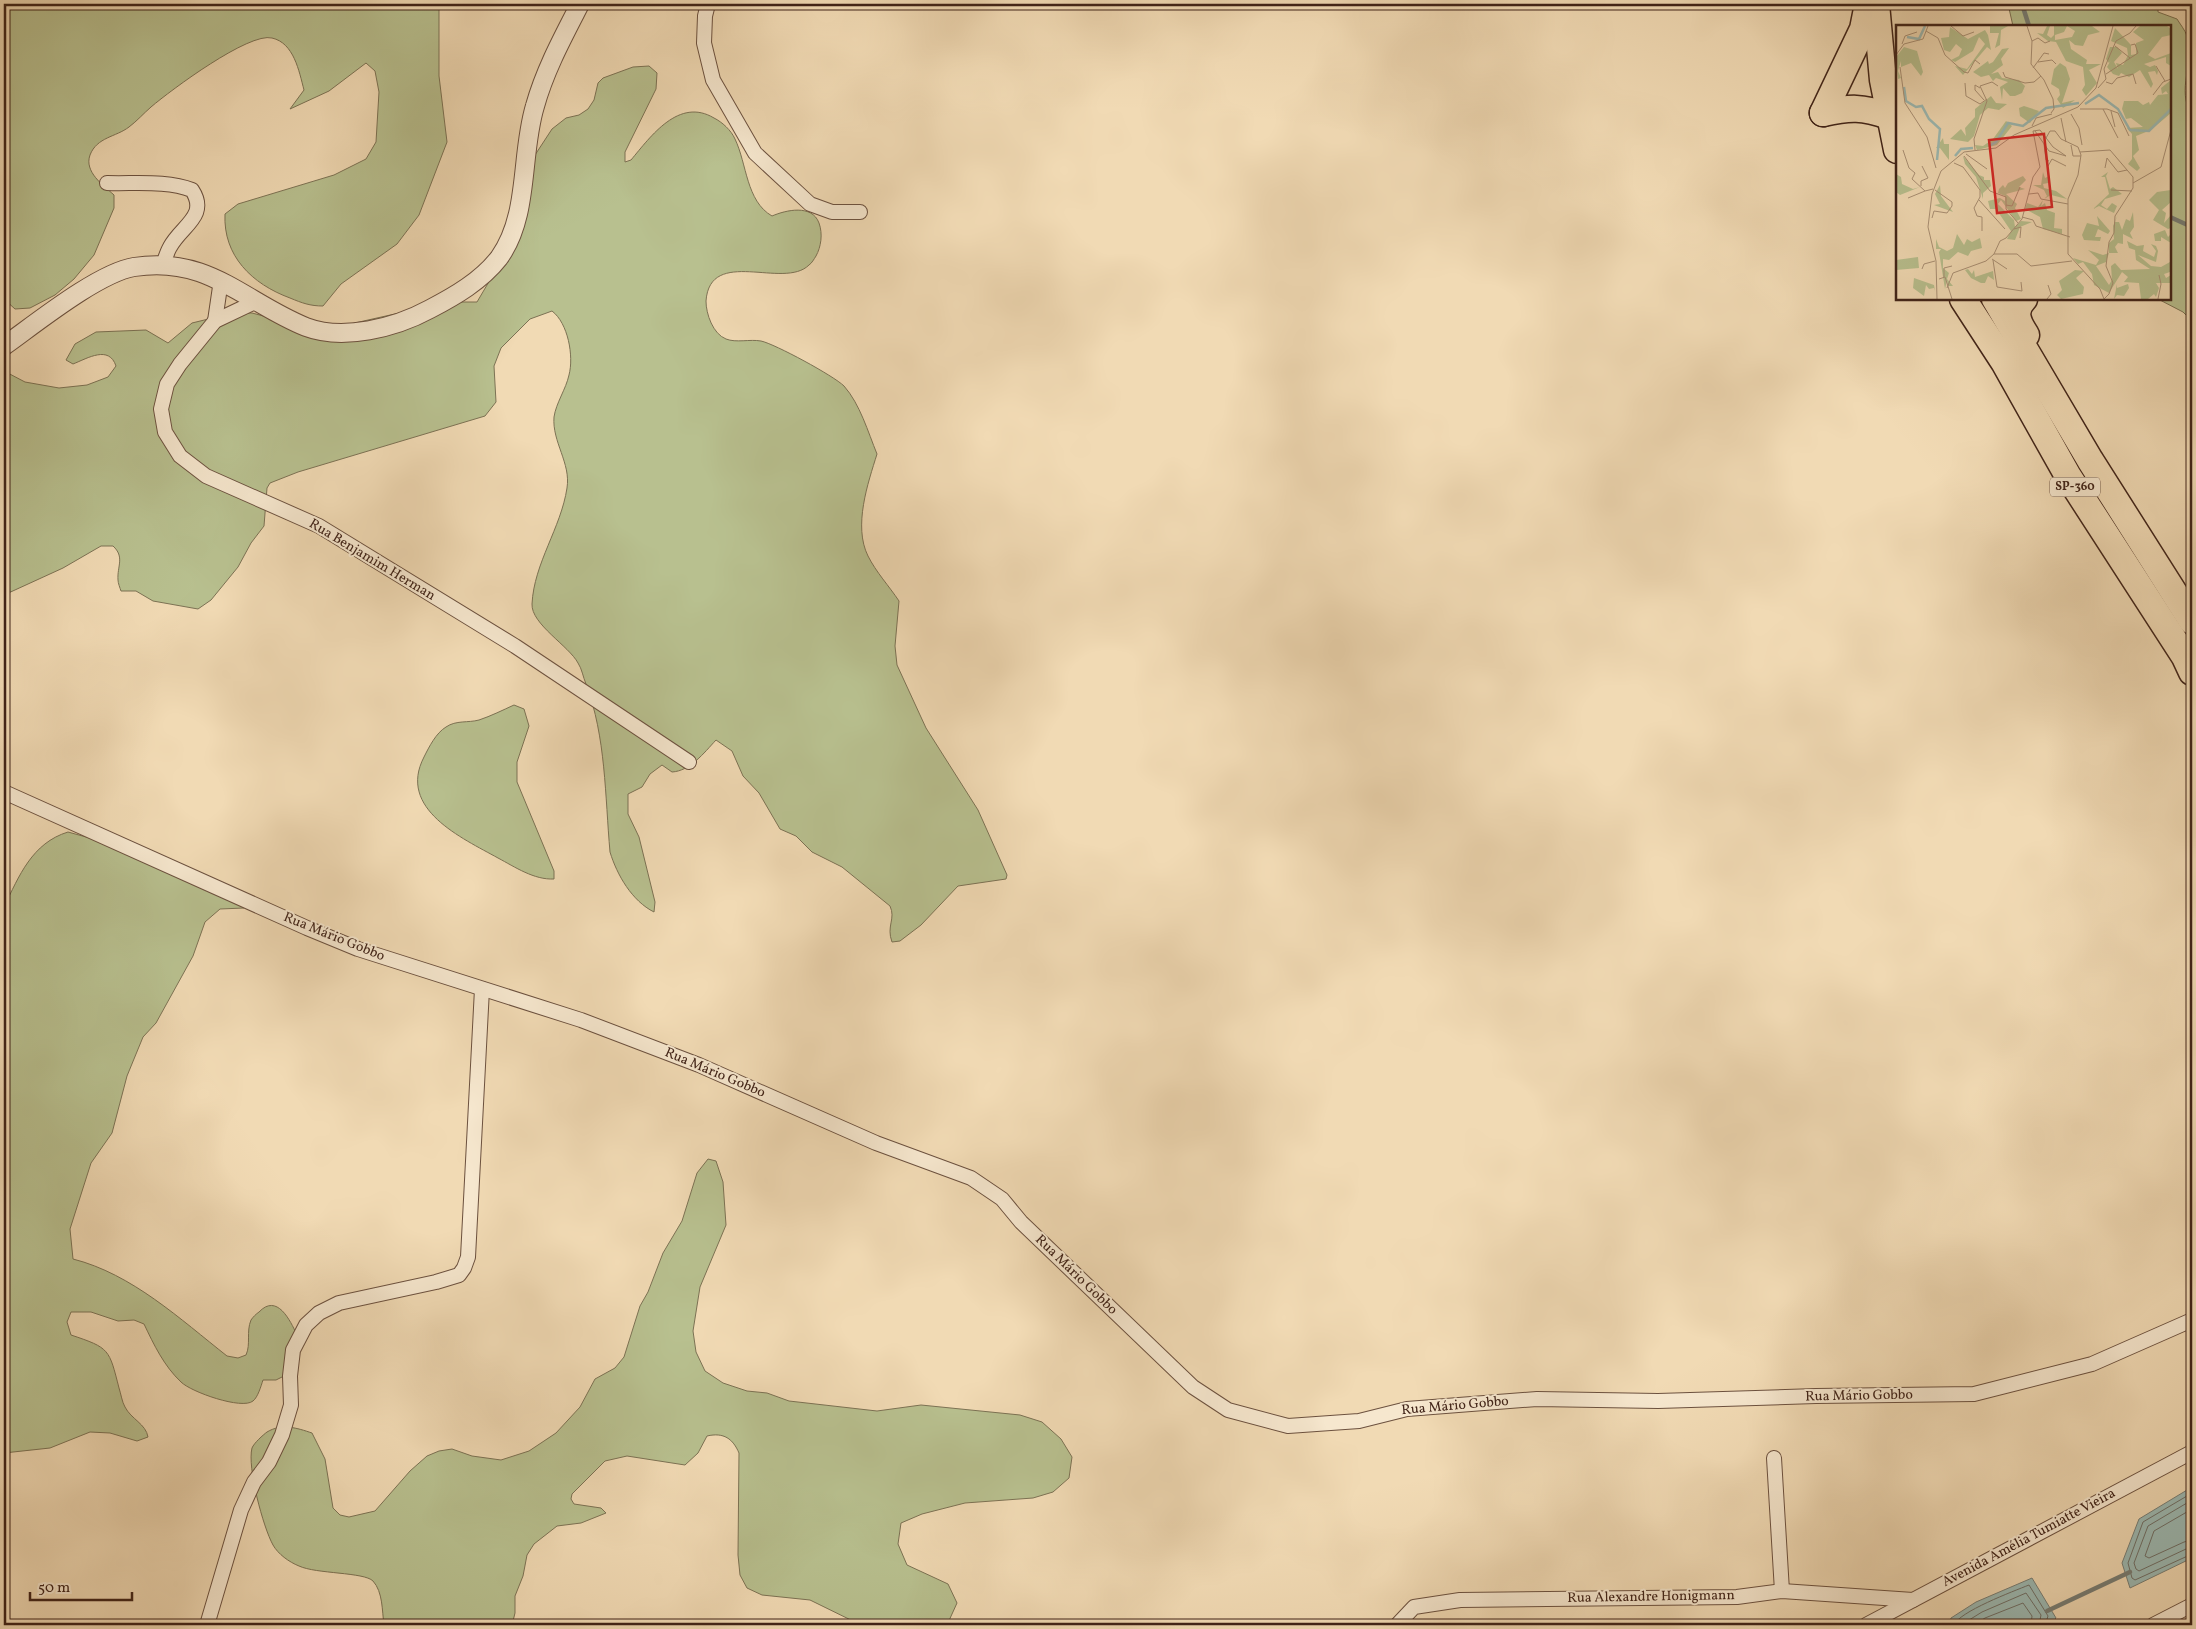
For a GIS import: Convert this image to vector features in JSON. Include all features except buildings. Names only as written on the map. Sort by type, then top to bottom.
[{"type":"highway","points":[[1868,4],[1863,29],[1823,113],[1843,109],[1865,108],[1889,116]]},
{"type":"highway","points":[[1876,4],[1883,80],[1896,146]]},
{"type":"highway","points":[[1894,4],[1896,41]]},
{"type":"highway","name":"SP-360","points":[[1964,300],[2004,362],[2068,476],[2185,657],[2192,672]]},
{"type":"highway","name":"SP-360","points":[[1996,300],[2090,460],[2192,621]]},
{"type":"highway","points":[[2023,300],[2019,303],[2016,312],[2018,322],[2064,397],[2090,460]]},
{"type":"street","points":[[4,346],[108,276],[132,267],[162,265],[192,269],[221,280],[307,327],[326,332],[354,332],[387,326],[418,316],[451,298],[481,278],[499,257],[510,237],[518,211],[534,107],[548,67],[580,4]]},
{"type":"street","points":[[708,4],[705,16],[704,43],[713,80],[755,153],[810,204],[832,212],[860,212]]},
{"type":"street","points":[[107,183],[183,186],[192,190],[198,205],[196,215],[170,246],[162,265]]},
{"type":"street","points":[[215,321],[221,280]]},
{"type":"street","points":[[215,321],[257,300]]},
{"type":"street","name":"Rua Benjamim Herman","points":[[215,321],[180,364],[167,384],[161,409],[165,432],[180,456],[206,476],[319,526],[515,646],[689,762]]},
{"type":"street","name":"Rua Mário Gobbo","points":[[4,792],[358,949],[641,1042],[699,1065],[876,1143],[972,1178],[1002,1199],[1021,1222],[1193,1387],[1228,1410],[1288,1426],[1359,1421],[1407,1408],[1537,1399],[1658,1401],[1974,1394],[2092,1364],[2192,1320]]},
{"type":"street","points":[[207,1625],[241,1510],[254,1482],[269,1462],[282,1435],[291,1405],[290,1376],[294,1350],[306,1325],[319,1313],[339,1303],[436,1282],[458,1275],[464,1268],[468,1257],[482,989]]},
{"type":"street","name":"Avenida Amélia Tumiatte Vieira","points":[[1866,1625],[2192,1452]]},
{"type":"street","points":[[1774,1458],[1782,1591]]},
{"type":"street","name":"Rua Alexandre Honigmann","points":[[1397,1625],[1414,1607],[1460,1600],[1737,1597],[1782,1591],[1913,1600]]},
{"type":"street","points":[[2153,1625],[2192,1605]]},
{"type":"green space","points":[[20,4],[439,4],[439,76],[447,142],[419,215],[397,244],[341,284],[323,306],[306,304],[276,292],[252,276],[242,266],[229,243],[225,214],[238,204],[334,175],[366,159],[376,142],[379,92],[375,71],[366,63],[329,91],[290,109],[304,90],[294,59],[286,46],[279,41],[272,38],[261,39],[246,44],[210,64],[161,99],[129,127],[97,144],[90,155],[90,167],[96,178],[114,195],[114,208],[94,255],[74,279],[55,295],[30,308],[15,309],[4,299],[4,13]]},
{"type":"green space","points":[[2008,4],[2158,4],[2158,12],[2177,19],[2184,29],[2189,46],[2185,95],[2187,105],[2192,114],[2192,321],[2183,312],[2160,300],[2171,300],[2171,25],[2013,25]]},
{"type":"green space","points":[[649,66],[657,73],[656,89],[625,152],[625,162],[631,160],[647,140],[667,122],[689,112],[701,113],[714,118],[729,129],[739,149],[752,192],[763,209],[772,216],[784,212],[805,211],[816,217],[819,223],[821,232],[820,245],[816,256],[810,264],[798,271],[783,273],[734,272],[720,276],[711,285],[706,301],[707,312],[714,328],[721,336],[734,341],[761,341],[791,354],[838,381],[855,401],[877,454],[866,491],[862,518],[864,544],[871,562],[899,601],[895,646],[897,665],[926,728],[978,810],[1007,875],[1006,879],[958,886],[921,925],[900,941],[892,942],[890,936],[892,911],[890,906],[842,867],[812,852],[796,836],[780,829],[759,793],[743,776],[732,751],[716,740],[691,765],[672,772],[662,765],[650,774],[642,787],[628,794],[628,814],[639,837],[655,902],[654,912],[632,894],[621,878],[610,852],[604,767],[593,704],[578,663],[544,627],[533,612],[532,604],[537,574],[564,503],[568,479],[556,435],[554,417],[566,386],[571,359],[566,332],[558,316],[552,311],[530,319],[501,348],[494,366],[496,402],[485,416],[298,472],[270,483],[267,488],[264,526],[251,543],[238,567],[211,600],[198,609],[153,601],[136,591],[121,591],[118,580],[120,558],[113,546],[101,546],[63,568],[4,595],[4,371],[25,382],[59,388],[87,385],[108,377],[116,366],[113,360],[103,355],[91,356],[73,364],[66,360],[75,344],[96,332],[146,330],[168,343],[192,323],[233,313],[252,313],[298,325],[337,327],[448,302],[477,302],[520,229],[535,155],[552,129],[566,118],[579,115],[588,109],[594,100],[598,83],[603,78],[633,67]]},
{"type":"green space","points":[[514,705],[524,709],[529,726],[517,762],[517,782],[554,871],[554,879],[547,879],[525,872],[467,841],[437,820],[426,807],[419,792],[418,775],[424,757],[442,730],[454,723],[479,720]]},
{"type":"green space","points":[[68,832],[126,848],[246,901],[244,908],[220,909],[205,922],[193,956],[156,1023],[143,1037],[127,1076],[112,1133],[91,1163],[70,1229],[73,1259],[115,1275],[135,1287],[173,1313],[227,1356],[238,1358],[246,1355],[251,1320],[266,1307],[272,1305],[287,1316],[297,1335],[284,1376],[276,1380],[263,1380],[258,1394],[253,1401],[247,1403],[228,1402],[205,1395],[181,1382],[164,1362],[144,1324],[134,1320],[118,1321],[91,1312],[71,1312],[67,1322],[71,1335],[94,1343],[106,1352],[113,1365],[124,1405],[147,1432],[148,1437],[137,1441],[110,1433],[90,1432],[50,1448],[4,1453],[4,907],[21,873],[36,852],[56,837]]},
{"type":"green space","points":[[708,1159],[716,1161],[723,1182],[726,1225],[700,1287],[693,1331],[696,1352],[705,1371],[723,1383],[747,1391],[767,1393],[789,1401],[877,1411],[921,1405],[1020,1415],[1042,1422],[1061,1439],[1072,1457],[1069,1478],[1053,1492],[1033,1498],[965,1503],[922,1514],[901,1523],[898,1544],[907,1565],[948,1584],[957,1603],[947,1625],[861,1625],[810,1600],[762,1595],[747,1588],[740,1575],[738,1555],[739,1453],[731,1440],[718,1435],[707,1436],[698,1453],[685,1465],[627,1456],[605,1461],[572,1494],[571,1499],[574,1504],[601,1508],[606,1513],[581,1523],[557,1526],[534,1544],[527,1555],[523,1576],[515,1596],[515,1613],[512,1625],[384,1625],[379,1591],[373,1581],[360,1576],[307,1569],[291,1562],[278,1552],[269,1536],[261,1511],[254,1482],[251,1457],[252,1448],[255,1444],[265,1433],[273,1429],[289,1427],[312,1433],[325,1459],[333,1508],[340,1515],[349,1517],[375,1511],[410,1471],[427,1456],[439,1451],[452,1449],[472,1456],[501,1460],[529,1451],[556,1433],[580,1407],[595,1379],[615,1368],[624,1357],[640,1306],[648,1292],[663,1253],[682,1221],[697,1173]]},
{"type":"water","points":[[2192,1487],[2192,1558],[2130,1588],[2122,1563],[2139,1519]]},
{"type":"water","points":[[2032,1578],[2056,1618],[2049,1625],[1949,1625],[1951,1618],[1976,1602]]},
{"type":"waterway","points":[[2022,4],[2029,25]]},
{"type":"waterway","points":[[2171,217],[2192,227]]},
{"type":"waterway","points":[[2047,1611],[2130,1572]]}]
